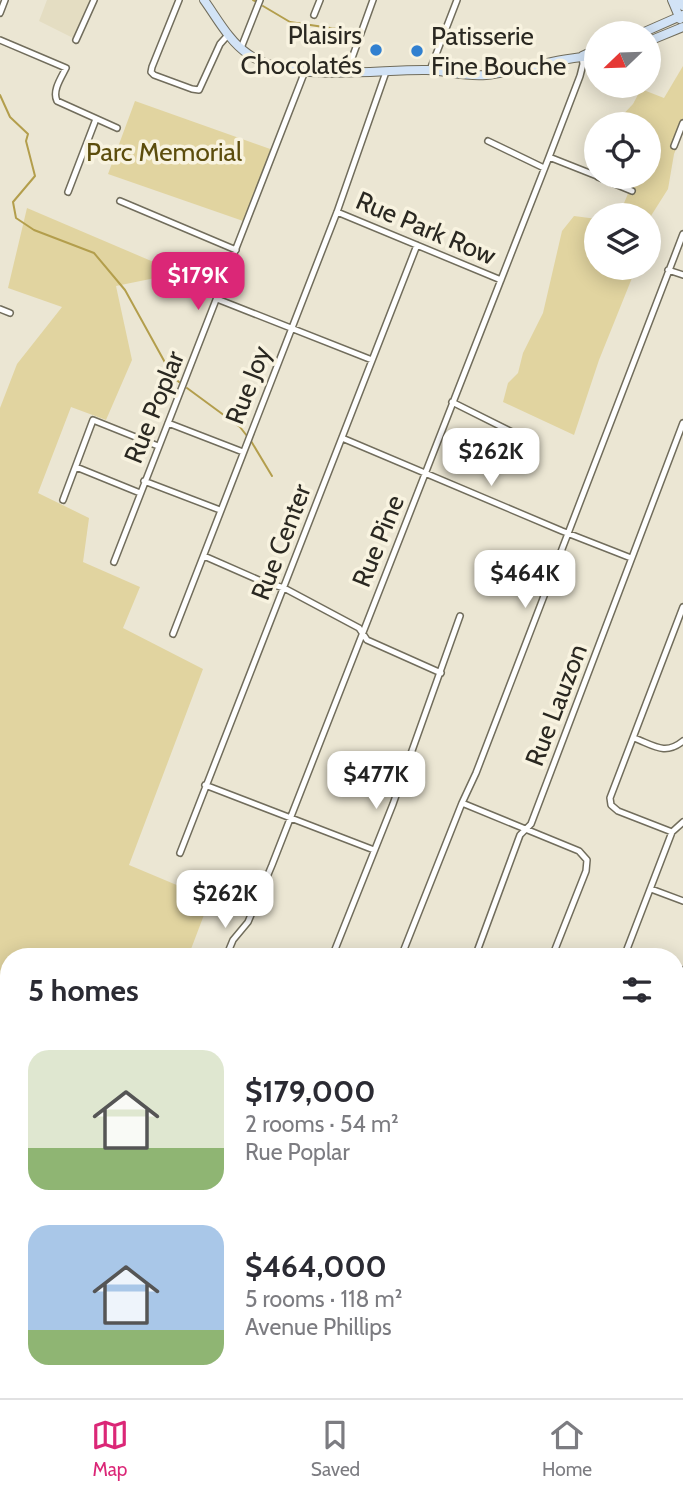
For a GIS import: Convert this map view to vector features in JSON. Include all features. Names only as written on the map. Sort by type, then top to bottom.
[{"type":"street","points":[[0,13],[5,0]]},
{"type":"street","points":[[76,40],[94,0]]},
{"type":"street","points":[[180,0],[152,67],[153,75],[199,90],[220,44],[228,35]]},
{"type":"street","points":[[205,0],[228,35],[240,48],[257,59],[319,73],[430,70],[456,75],[489,75],[582,56]]},
{"type":"street","points":[[240,48],[260,0]]},
{"type":"street","points":[[314,15],[320,0]]},
{"type":"street","points":[[347,72],[373,0]]},
{"type":"street","points":[[430,70],[457,0]]},
{"type":"street","points":[[672,0],[682,21]]},
{"type":"street","points":[[680,0],[683,6]]},
{"type":"street","points":[[662,27],[682,21]]},
{"type":"street","points":[[662,33],[682,21]]},
{"type":"street","points":[[0,40],[66,68],[55,90],[57,102],[117,128]]},
{"type":"street","name":"Rue Pine","points":[[230,948],[252,915],[549,157],[582,70],[582,56]]},
{"type":"street","name":"Rue Poplar","points":[[114,562],[306,71]]},
{"type":"street","name":"Rue Joy","points":[[173,634],[337,212],[386,72]]},
{"type":"street","points":[[68,192],[96,119]]},
{"type":"street","points":[[674,146],[683,123]]},
{"type":"street","points":[[488,141],[544,168]]},
{"type":"street","points":[[549,157],[584,171]]},
{"type":"street","points":[[627,189],[632,191]]},
{"type":"street","points":[[120,201],[236,250]]},
{"type":"street","name":"Rue Park Row","points":[[337,212],[500,280]]},
{"type":"street","points":[[405,948],[462,803],[477,773],[683,234]]},
{"type":"street","name":"Rue Center","points":[[180,853],[417,245]]},
{"type":"street","points":[[668,270],[683,275]]},
{"type":"street","points":[[217,299],[372,360]]},
{"type":"street","points":[[0,309],[10,313]]},
{"type":"street","points":[[453,402],[526,439]]},
{"type":"street","points":[[63,500],[93,420],[158,446]]},
{"type":"street","points":[[168,423],[243,452]]},
{"type":"street","name":"Rue Lauzon","points":[[478,948],[520,835],[531,824],[683,423]]},
{"type":"street","points":[[342,438],[631,558]]},
{"type":"street","points":[[76,467],[140,493]]},
{"type":"street","points":[[145,481],[220,510]]},
{"type":"street","points":[[204,556],[284,588],[359,628],[365,639],[441,673]]},
{"type":"street","points":[[672,832],[618,811],[611,805],[610,798],[683,607]]},
{"type":"street","points":[[336,948],[441,673],[460,616]]},
{"type":"street","points":[[634,738],[664,750],[671,750],[683,741]]},
{"type":"street","points":[[205,785],[374,850]]},
{"type":"street","points":[[462,803],[579,851],[587,860],[586,872],[556,948]]},
{"type":"street","points":[[628,948],[672,832],[683,822]]},
{"type":"street","points":[[651,889],[683,901]]},
{"type":"shaded area","points":[[47,0],[90,0],[73,38],[39,21]]},
{"type":"green space","points":[[683,66],[683,132],[674,154],[668,189],[659,203],[624,203],[630,189],[661,189],[661,112],[625,112],[636,98],[664,98]]},
{"type":"green space","name":"Parc Memorial","points":[[135,101],[273,150],[246,222],[108,174]]},
{"type":"green space","points":[[27,208],[163,266],[160,277],[116,286],[132,360],[106,420],[71,407],[38,493],[89,518],[83,562],[140,587],[123,628],[203,669],[129,865],[210,899],[191,948],[0,948],[0,408],[17,364],[62,307],[8,288]]},
{"type":"green space","points":[[574,216],[584,217],[584,280],[631,280],[599,360],[574,435],[503,402],[508,383],[518,373],[523,353],[543,313],[562,231]]},
{"type":"waterway","points":[[263,6],[290,22],[344,30]]},
{"type":"waterway","points":[[0,95],[10,117],[28,134],[26,141],[35,176],[13,202],[16,218],[34,230],[94,253],[125,290],[173,377],[179,382]]},
{"type":"waterway","points":[[187,388],[240,427],[247,436]]},
{"type":"waterway","points":[[251,441],[272,476]]},
{"type":"place","name":"Plaisirs Chocolatés","points":[[376,50]]},
{"type":"place","name":"Patisserie Fine Bouche","points":[[417,51]]}]
